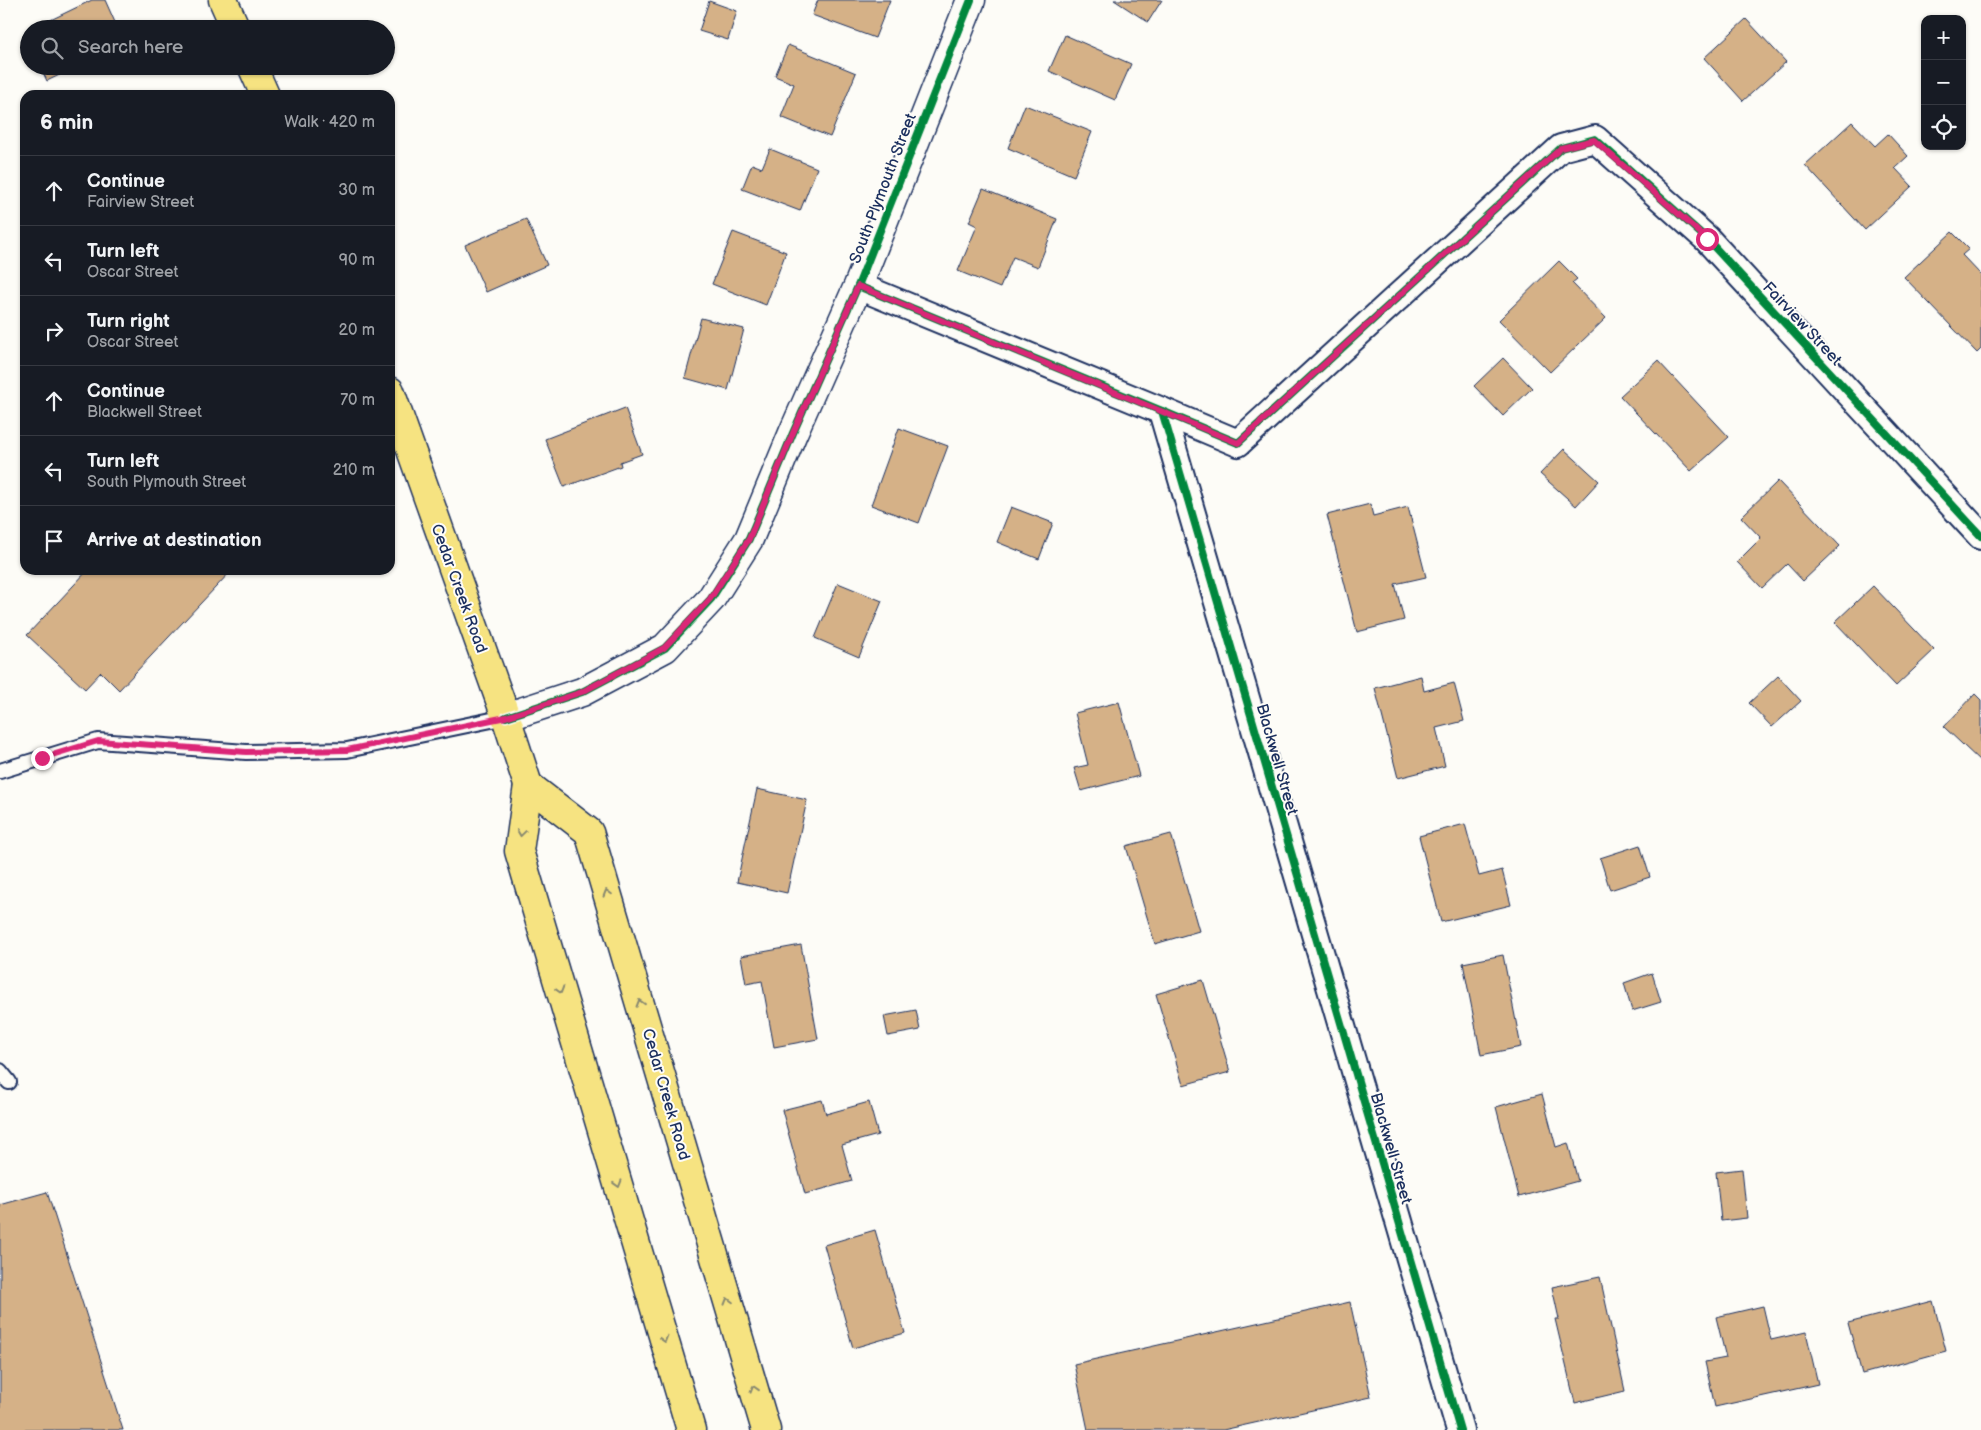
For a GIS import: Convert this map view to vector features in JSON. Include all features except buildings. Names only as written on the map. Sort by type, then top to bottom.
[{"type":"main road","points":[[223,0],[232,20]]},
{"type":"main road","points":[[256,75],[263,90]]},
{"type":"main road","name":"Cedar Creek Road","points":[[395,405],[506,717],[528,785],[518,851],[691,1430]]},
{"type":"main road","name":"Cedar Creek Road","points":[[528,785],[590,832],[766,1430]]},
{"type":"street","name":"South Plymouth Street","points":[[506,717],[582,692],[664,648],[710,599],[749,539],[793,433],[858,286],[971,0]]},
{"type":"street","name":"Fairview Street","points":[[1162,411],[1238,443],[1561,148],[1594,140],[1707,239],[1981,536]]},
{"type":"street","points":[[858,286],[1162,411]]},
{"type":"street","name":"Blackwell Street","points":[[1162,411],[1460,1430]]},
{"type":"lane","name":"South Plymouth Street","points":[[0,771],[98,741],[246,752],[347,750],[506,717]]},
{"type":"lane","points":[[0,1071],[9,1082]]},
{"type":"cycle path","points":[[506,717],[582,692],[665,648],[711,599],[749,539],[793,433],[858,286],[971,0]]},
{"type":"cycle path","points":[[1162,411],[1238,443],[1561,148],[1595,139],[1707,239],[1981,536]]},
{"type":"cycle path","points":[[858,286],[1162,411],[1460,1430]]},
{"type":"route","points":[[42,758],[98,741],[246,752],[347,750],[506,717],[582,692],[664,648],[710,599],[749,539],[793,433],[858,286],[1238,443],[1561,148],[1594,140],[1707,239]]}]
